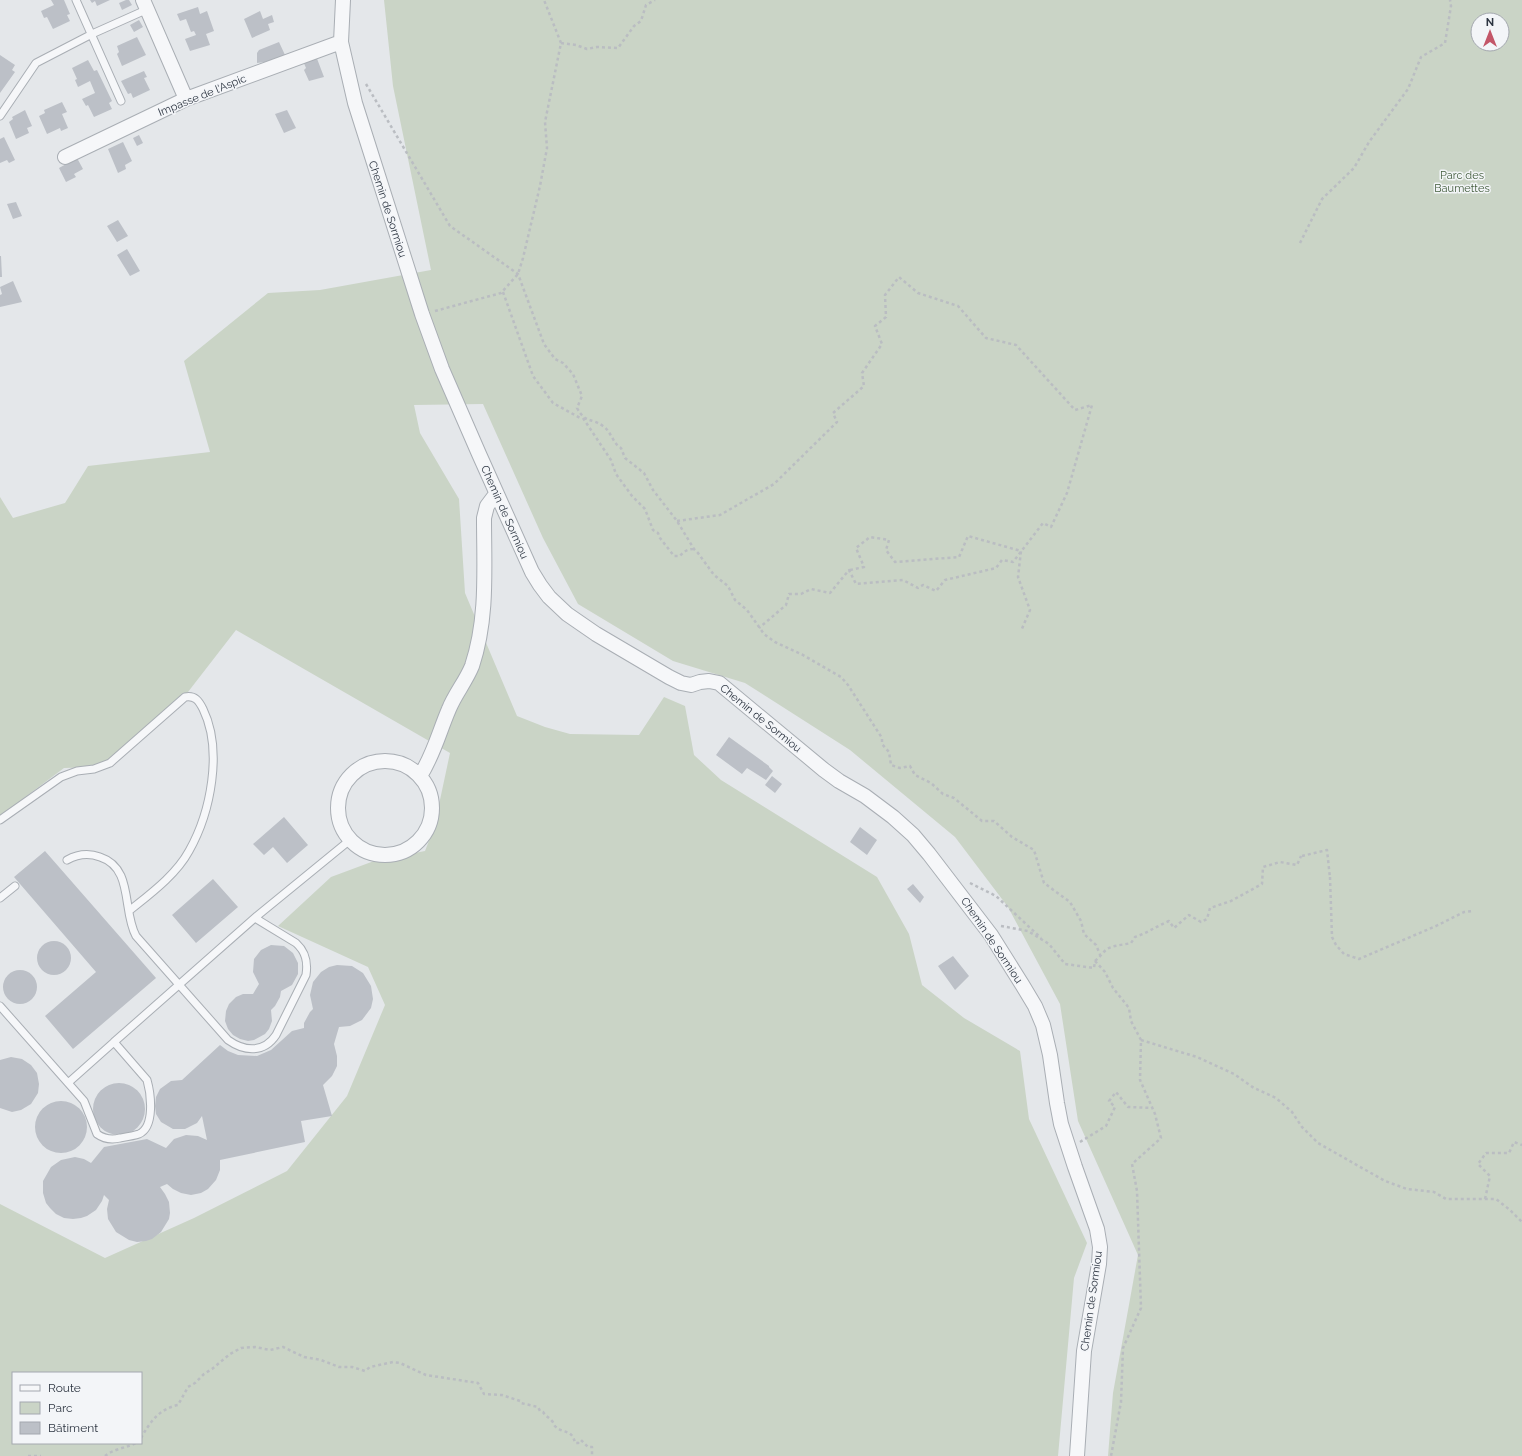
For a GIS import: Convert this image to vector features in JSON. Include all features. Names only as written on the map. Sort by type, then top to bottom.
[{"type":"street","name":"Chemin de Sormiou","points":[[343,0],[341,42],[355,103],[422,314],[442,369],[496,494],[520,547],[540,586],[567,614],[596,634],[681,683],[691,685],[700,682],[719,683],[824,770],[839,781],[866,796],[904,826],[929,854],[982,922],[1023,986],[1043,1025],[1050,1055],[1061,1124],[1074,1167],[1097,1230],[1099,1240],[1099,1264],[1084,1351],[1077,1456]]},
{"type":"street","points":[[145,5],[186,99]]},
{"type":"street","name":"Impasse de l'Aspic","points":[[65,157],[186,99],[341,42]]},
{"type":"street","points":[[420,776],[433,753],[449,709],[465,680],[477,649],[484,607],[484,518],[487,506],[496,494]]},
{"type":"street","points":[[387,761],[399,763],[410,768],[420,776],[428,787],[432,800],[433,813],[430,826],[422,838],[412,847],[400,853],[386,856],[373,854],[360,848],[350,840],[343,830],[339,818],[338,806],[340,794],[353,773],[369,764],[387,761]]},
{"type":"lane","points":[[76,0],[121,102]]},
{"type":"lane","points":[[0,116],[36,63],[145,5]]},
{"type":"lane","points":[[0,820],[61,776],[77,771],[94,769],[110,763],[185,697],[188,696],[196,698],[200,702],[206,714],[213,741],[211,786],[206,810],[198,833],[185,858],[163,882],[129,911]]},
{"type":"lane","points":[[68,1083],[255,918],[350,840]]},
{"type":"lane","points":[[68,860],[73,857],[90,854],[104,858],[112,863],[121,875],[132,929],[136,936],[228,1040],[242,1048],[258,1048],[271,1042],[306,975],[307,965],[305,955],[301,947],[255,918]]},
{"type":"lane","points":[[0,898],[15,886]]},
{"type":"lane","points":[[0,1006],[84,1101],[97,1134],[101,1137],[113,1140],[138,1134],[143,1131],[147,1126],[150,1115],[149,1087],[147,1080],[114,1042]]},
{"type":"path","points":[[422,314],[501,292],[518,274],[540,186],[547,148],[545,122],[561,43],[544,0]]},
{"type":"path","points":[[561,43],[576,45],[587,49],[597,47],[618,48],[634,26],[641,21],[646,5],[655,0]]},
{"type":"path","points":[[1300,243],[1322,199],[1354,168],[1369,142],[1408,89],[1421,57],[1445,42],[1451,6],[1450,0]]},
{"type":"path","points":[[366,83],[450,226],[518,274],[544,344],[555,359],[563,363],[573,374],[582,396],[577,408],[582,418],[611,460],[616,474],[632,496],[645,509],[653,530],[658,533],[660,538],[674,556],[680,556],[688,549],[694,549]]},
{"type":"path","points":[[677,521],[720,515],[774,484],[837,422],[833,413],[864,386],[862,373],[882,344],[875,326],[886,317],[885,295],[899,277],[918,294],[958,306],[986,338],[1016,345],[1075,410],[1092,405],[1067,493],[1052,527],[1043,523],[1012,562],[1002,560],[996,568],[945,580],[936,590],[924,584],[918,588],[903,580],[856,584],[849,570],[830,593],[811,589],[801,594],[789,594],[786,605],[760,628]]},
{"type":"path","points":[[503,292],[533,376],[553,403],[582,418],[604,426],[618,447],[621,448],[625,458],[644,473],[653,490],[677,521],[694,549],[698,552],[714,575],[728,586],[735,600],[747,610],[764,634],[775,642],[804,654],[841,677],[848,685],[882,738],[882,744],[888,752],[891,765],[900,768],[910,766],[915,775],[931,783],[943,794],[954,798],[982,821],[994,821],[1012,837],[1034,850],[1044,882],[1070,902],[1081,922],[1084,934],[1096,945],[1101,957]]},
{"type":"path","points":[[850,570],[864,567],[856,548],[870,536],[888,540],[886,550],[895,562],[959,557],[968,536],[1021,551]]},
{"type":"path","points":[[1021,551],[1018,577],[1030,610],[1021,631]]},
{"type":"path","points":[[982,922],[1028,931],[1049,944],[1065,964],[1094,968],[1095,961],[1101,957],[1106,950],[1131,943],[1135,937],[1149,932],[1157,926],[1170,922],[1174,928],[1189,914],[1201,922],[1207,919],[1210,908],[1231,901],[1262,884],[1263,867],[1280,862],[1297,865],[1301,856],[1327,850],[1330,877],[1332,938],[1344,954],[1359,959],[1436,926],[1464,912],[1474,911]]},
{"type":"path","points":[[964,881],[996,896],[1045,941]]},
{"type":"path","points":[[1095,961],[1105,972],[1113,988],[1129,1008],[1131,1021],[1141,1040],[1140,1080],[1155,1114],[1161,1138],[1132,1164],[1137,1191],[1141,1308],[1123,1348],[1121,1402],[1111,1456]]},
{"type":"path","points":[[1141,1040],[1197,1057],[1234,1074],[1254,1088],[1276,1098],[1292,1112],[1302,1127],[1318,1143],[1385,1180],[1407,1189],[1434,1192],[1446,1199],[1496,1199],[1522,1222]]},
{"type":"path","points":[[1076,1145],[1106,1126],[1115,1108],[1109,1102],[1116,1092],[1128,1107],[1152,1108]]},
{"type":"path","points":[[1485,1199],[1490,1176],[1478,1164],[1486,1153],[1509,1153],[1514,1142],[1522,1145]]},
{"type":"path","points":[[142,1436],[149,1423],[156,1416],[171,1407],[178,1406],[188,1387],[230,1354],[241,1348],[255,1347],[270,1350],[283,1347],[304,1357],[321,1360],[339,1367],[352,1366],[365,1371],[370,1368],[393,1362],[400,1363],[426,1375],[478,1383],[484,1394],[502,1395],[520,1401],[521,1403],[538,1407],[556,1427],[569,1432],[574,1438],[575,1443],[578,1443],[581,1440],[592,1448],[592,1456]]},
{"type":"path","points":[[105,1456],[110,1451],[134,1444]]},
{"type":"path","points":[[28,1456],[41,1456]]},
{"type":"green space","name":"Parc des Baumettes","points":[[384,0],[1522,0],[1522,1456],[1108,1456],[1113,1393],[1138,1255],[1078,1121],[1060,1004],[1008,907],[955,837],[850,750],[745,683],[673,661],[578,604],[543,538],[483,404],[414,405],[420,433],[459,499],[465,593],[517,716],[545,727],[570,734],[639,735],[664,697],[685,706],[694,755],[721,780],[877,877],[909,934],[922,985],[964,1018],[1020,1051],[1029,1119],[1087,1243],[1074,1278],[1058,1456],[0,1456],[0,1204],[105,1258],[194,1218],[287,1171],[347,1096],[385,1005],[368,967],[278,926],[331,877],[374,861],[425,851],[434,828],[450,753],[236,630],[188,692],[101,767],[64,768],[0,816],[0,497],[13,518],[65,503],[88,466],[210,452],[184,361],[268,293],[320,290],[431,270],[393,86]]},
{"type":"building","points":[[51,0],[64,0],[70,14],[67,15],[70,21],[53,29],[47,17],[44,18],[41,11],[54,5]]},
{"type":"building","points":[[90,0],[110,0],[97,6],[95,1],[92,3]]},
{"type":"building","points":[[129,0],[132,5],[122,10],[119,3]]},
{"type":"building","points":[[198,7],[200,14],[207,11],[214,31],[206,34],[210,45],[190,51],[185,39],[196,35],[194,31],[191,32],[186,19],[180,21],[177,14]]},
{"type":"building","points":[[260,11],[263,19],[272,15],[274,22],[268,24],[270,30],[252,38],[244,19]]},
{"type":"building","points":[[139,20],[143,27],[134,32],[130,25]]},
{"type":"building","points":[[137,37],[146,55],[122,66],[117,54],[119,52],[117,46]]},
{"type":"building","points":[[279,42],[285,55],[265,62],[257,63],[257,53],[259,50]]},
{"type":"building","points":[[0,55],[15,65],[12,70],[15,72],[0,93]]},
{"type":"building","points":[[316,56],[324,77],[309,81],[304,70],[306,68],[303,61]]},
{"type":"building","points":[[88,60],[94,71],[97,70],[112,101],[109,103],[112,109],[94,117],[88,105],[86,106],[82,99],[95,93],[90,81],[78,87],[75,80],[77,79],[72,68]]},
{"type":"building","points":[[144,71],[147,77],[144,78],[150,90],[133,98],[131,93],[128,94],[121,81]]},
{"type":"building","points":[[62,102],[67,112],[62,114],[68,128],[61,131],[60,128],[47,134],[39,116],[45,113],[44,110]]},
{"type":"building","points":[[25,110],[32,126],[27,128],[29,133],[16,139],[9,122],[13,119],[12,117]]},
{"type":"building","points":[[287,110],[296,128],[284,133],[275,114]]},
{"type":"building","points":[[139,135],[143,143],[137,146],[133,138]]},
{"type":"building","points":[[4,137],[15,160],[9,163],[7,160],[0,163],[0,139]]},
{"type":"building","points":[[123,142],[132,161],[125,165],[126,169],[118,173],[108,149]]},
{"type":"building","points":[[77,158],[83,169],[74,174],[76,177],[66,182],[59,168]]},
{"type":"building","points":[[16,202],[22,216],[13,219],[7,204]]},
{"type":"building","points":[[118,220],[128,236],[117,242],[107,226]]},
{"type":"building","points":[[127,249],[140,271],[130,276],[117,255]]},
{"type":"building","points":[[1,256],[2,277],[0,277]]},
{"type":"building","points":[[13,281],[22,302],[0,307],[0,295],[2,294],[0,287]]},
{"type":"building","points":[[729,737],[769,766],[773,771],[766,780],[747,768],[742,774],[716,755]]},
{"type":"building","points":[[772,776],[782,784],[775,793],[765,785]]},
{"type":"building","points":[[284,817],[308,845],[287,863],[273,847],[264,855],[253,844]]},
{"type":"building","points":[[860,827],[877,840],[867,855],[850,842]]},
{"type":"building","points":[[45,851],[156,978],[73,1049],[45,1016],[96,972],[14,877]]},
{"type":"building","points":[[213,879],[238,907],[196,943],[172,915]]},
{"type":"building","points":[[913,884],[924,897],[920,903],[907,889]]},
{"type":"building","points":[[54,941],[66,946],[71,958],[66,970],[54,975],[42,970],[37,958],[42,946]]},
{"type":"building","points":[[271,945],[284,946],[293,953],[298,963],[298,974],[292,985],[281,991],[280,997],[271,1010],[272,1021],[265,1034],[254,1040],[248,1041],[240,1039],[233,1035],[228,1029],[225,1021],[226,1011],[229,1004],[236,997],[243,994],[253,994],[259,984],[253,972],[254,959],[261,950]]},
{"type":"building","points":[[953,956],[969,976],[955,990],[938,966]]},
{"type":"building","points":[[337,965],[352,966],[363,973],[371,986],[373,999],[371,1008],[362,1020],[350,1026],[339,1027],[334,1044],[337,1056],[337,1066],[332,1076],[323,1085],[332,1116],[301,1121],[305,1142],[220,1160],[220,1170],[216,1180],[208,1189],[201,1193],[191,1195],[181,1193],[167,1184],[160,1187],[169,1202],[169,1219],[161,1232],[152,1239],[146,1241],[137,1242],[129,1240],[116,1232],[108,1219],[107,1209],[109,1200],[104,1195],[96,1210],[81,1218],[64,1218],[56,1214],[50,1208],[46,1203],[43,1193],[43,1181],[51,1167],[61,1160],[75,1157],[84,1159],[91,1163],[104,1147],[147,1139],[166,1148],[174,1139],[186,1135],[198,1136],[207,1140],[202,1116],[197,1123],[185,1129],[173,1129],[161,1122],[156,1114],[155,1106],[156,1097],[160,1089],[171,1081],[182,1080],[220,1045],[228,1051],[238,1055],[257,1056],[271,1050],[292,1031],[304,1028],[304,1023],[313,1009],[310,995],[313,982],[321,972],[329,967]]},
{"type":"building","points":[[20,970],[32,975],[37,987],[32,999],[20,1004],[8,999],[3,987],[8,975]]},
{"type":"building","points":[[11,1057],[22,1059],[31,1065],[37,1073],[39,1084],[38,1093],[31,1104],[21,1110],[12,1112],[0,1108],[0,1060]]},
{"type":"building","points":[[119,1083],[129,1085],[137,1091],[143,1099],[145,1109],[143,1119],[137,1127],[129,1133],[119,1135],[109,1133],[101,1127],[95,1119],[93,1109],[95,1099],[101,1091],[109,1085]]},
{"type":"building","points":[[61,1101],[71,1103],[79,1109],[85,1117],[87,1127],[85,1137],[79,1145],[71,1151],[61,1153],[51,1151],[43,1145],[37,1137],[35,1127],[37,1117],[43,1109],[51,1103]]}]
